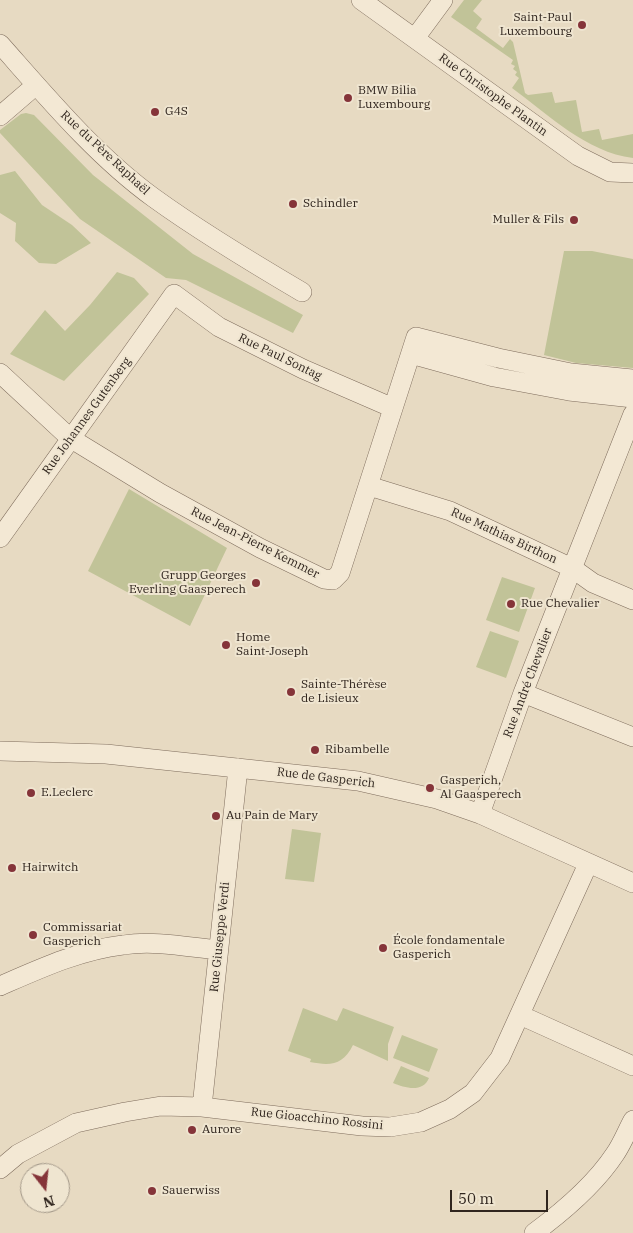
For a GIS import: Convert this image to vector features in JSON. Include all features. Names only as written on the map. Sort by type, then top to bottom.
[{"type":"street","name":"Rue Christophe Plantin","points":[[361,0],[578,156],[610,172],[633,173]]},
{"type":"street","points":[[415,38],[443,0]]},
{"type":"street","name":"Rue du Père Raphaël","points":[[0,44],[36,85],[106,157],[152,197],[252,263],[302,292]]},
{"type":"street","points":[[0,116],[36,85]]},
{"type":"street","name":"Rue Paul Sontag","points":[[174,294],[219,327],[302,369],[393,408]]},
{"type":"street","name":"Rue Johannes Gutenberg","points":[[0,538],[174,294]]},
{"type":"street","points":[[633,379],[571,373],[498,358],[416,337],[412,351],[494,377],[569,391],[633,398]]},
{"type":"street","name":"Rue Jean-Pierre Kemmer","points":[[70,438],[160,493],[260,548],[324,579],[333,580],[340,573],[412,351]]},
{"type":"street","points":[[494,377],[498,358]]},
{"type":"street","points":[[0,373],[70,438]]},
{"type":"street","name":"Rue André Chevalier","points":[[480,814],[523,693],[633,414]]},
{"type":"street","name":"Rue Mathias Birthon","points":[[369,486],[450,511],[572,568],[593,583],[633,600]]},
{"type":"street","points":[[523,693],[633,737]]},
{"type":"street","name":"Rue de Gasperich","points":[[0,751],[106,754],[379,784],[437,799],[480,814],[633,883]]},
{"type":"street","name":"Rue Giuseppe Verdi","points":[[202,1107],[238,768]]},
{"type":"street","name":"Rue Gioacchino Rossini","points":[[0,1169],[18,1154],[76,1123],[161,1106],[202,1107],[362,1126],[390,1127],[421,1122],[450,1109],[473,1093],[500,1058],[588,864]]},
{"type":"street","points":[[0,986],[81,954],[123,944],[218,950]]},
{"type":"street","points":[[520,1015],[633,1066]]},
{"type":"street","points":[[534,1233],[569,1206],[601,1172],[614,1155],[633,1120]]},
{"type":"green space","points":[[464,0],[482,0],[473,11],[482,19],[476,28],[503,48],[510,39],[513,42],[525,93],[528,95],[552,92],[555,103],[576,100],[582,132],[599,129],[602,140],[633,134],[633,158],[599,148],[584,140],[512,88],[519,78],[515,75],[517,72],[513,69],[515,66],[511,64],[513,60],[451,17]]},
{"type":"green space","points":[[21,114],[34,115],[93,175],[193,254],[303,315],[293,333],[186,280],[166,278],[80,219],[0,133],[0,130]]},
{"type":"green space","points":[[15,171],[42,205],[72,225],[91,243],[56,264],[39,263],[15,241],[16,223],[0,213],[0,175]]},
{"type":"green space","points":[[564,251],[592,251],[633,259],[633,368],[576,363],[544,355]]},
{"type":"green space","points":[[117,272],[134,278],[149,294],[64,381],[10,354],[45,310],[65,331],[90,305]]},
{"type":"green space","points":[[129,489],[227,548],[190,626],[88,571]]},
{"type":"green space","name":"Rue Chevalier","points":[[502,577],[535,588],[519,632],[486,620]]},
{"type":"green space","name":"Rue Chevalier","points":[[490,631],[519,641],[506,678],[476,667]]},
{"type":"green space","points":[[292,829],[321,833],[314,882],[285,879]]},
{"type":"green space","points":[[303,1008],[337,1021],[343,1008],[394,1027],[388,1044],[388,1061],[353,1045],[345,1057],[330,1064],[310,1062],[311,1059],[288,1051]]},
{"type":"green space","points":[[402,1035],[438,1049],[429,1072],[393,1058]]},
{"type":"green space","points":[[401,1066],[429,1078],[423,1086],[413,1088],[393,1083]]},
{"type":"place","name":"Saint-Paul Luxembourg","points":[[582,25]]},
{"type":"place","name":"BMW Bilia Luxembourg","points":[[348,98]]},
{"type":"place","name":"G4S","points":[[155,112]]},
{"type":"place","name":"Schindler","points":[[293,204]]},
{"type":"place","name":"Muller & Fils","points":[[574,220]]},
{"type":"place","name":"Grupp Georges Everling Gaasperech","points":[[256,583]]},
{"type":"place","name":"Rue Chevalier","points":[[511,604]]},
{"type":"place","name":"Home Saint-Joseph","points":[[226,645]]},
{"type":"place","name":"Sainte-Thérèse de Lisieux","points":[[291,692]]},
{"type":"place","name":"Ribambelle","points":[[315,750]]},
{"type":"place","name":"Gasperich, Al Gaasperech","points":[[430,788]]},
{"type":"place","name":"E.Leclerc","points":[[31,793]]},
{"type":"place","name":"Au Pain de Mary","points":[[216,816]]},
{"type":"place","name":"Hairwitch","points":[[12,868]]},
{"type":"place","name":"Commissariat Gasperich","points":[[33,935]]},
{"type":"place","name":"École fondamentale Gasperich","points":[[383,948]]},
{"type":"place","name":"Aurore","points":[[192,1130]]},
{"type":"place","name":"Sauerwiss","points":[[152,1191]]}]
